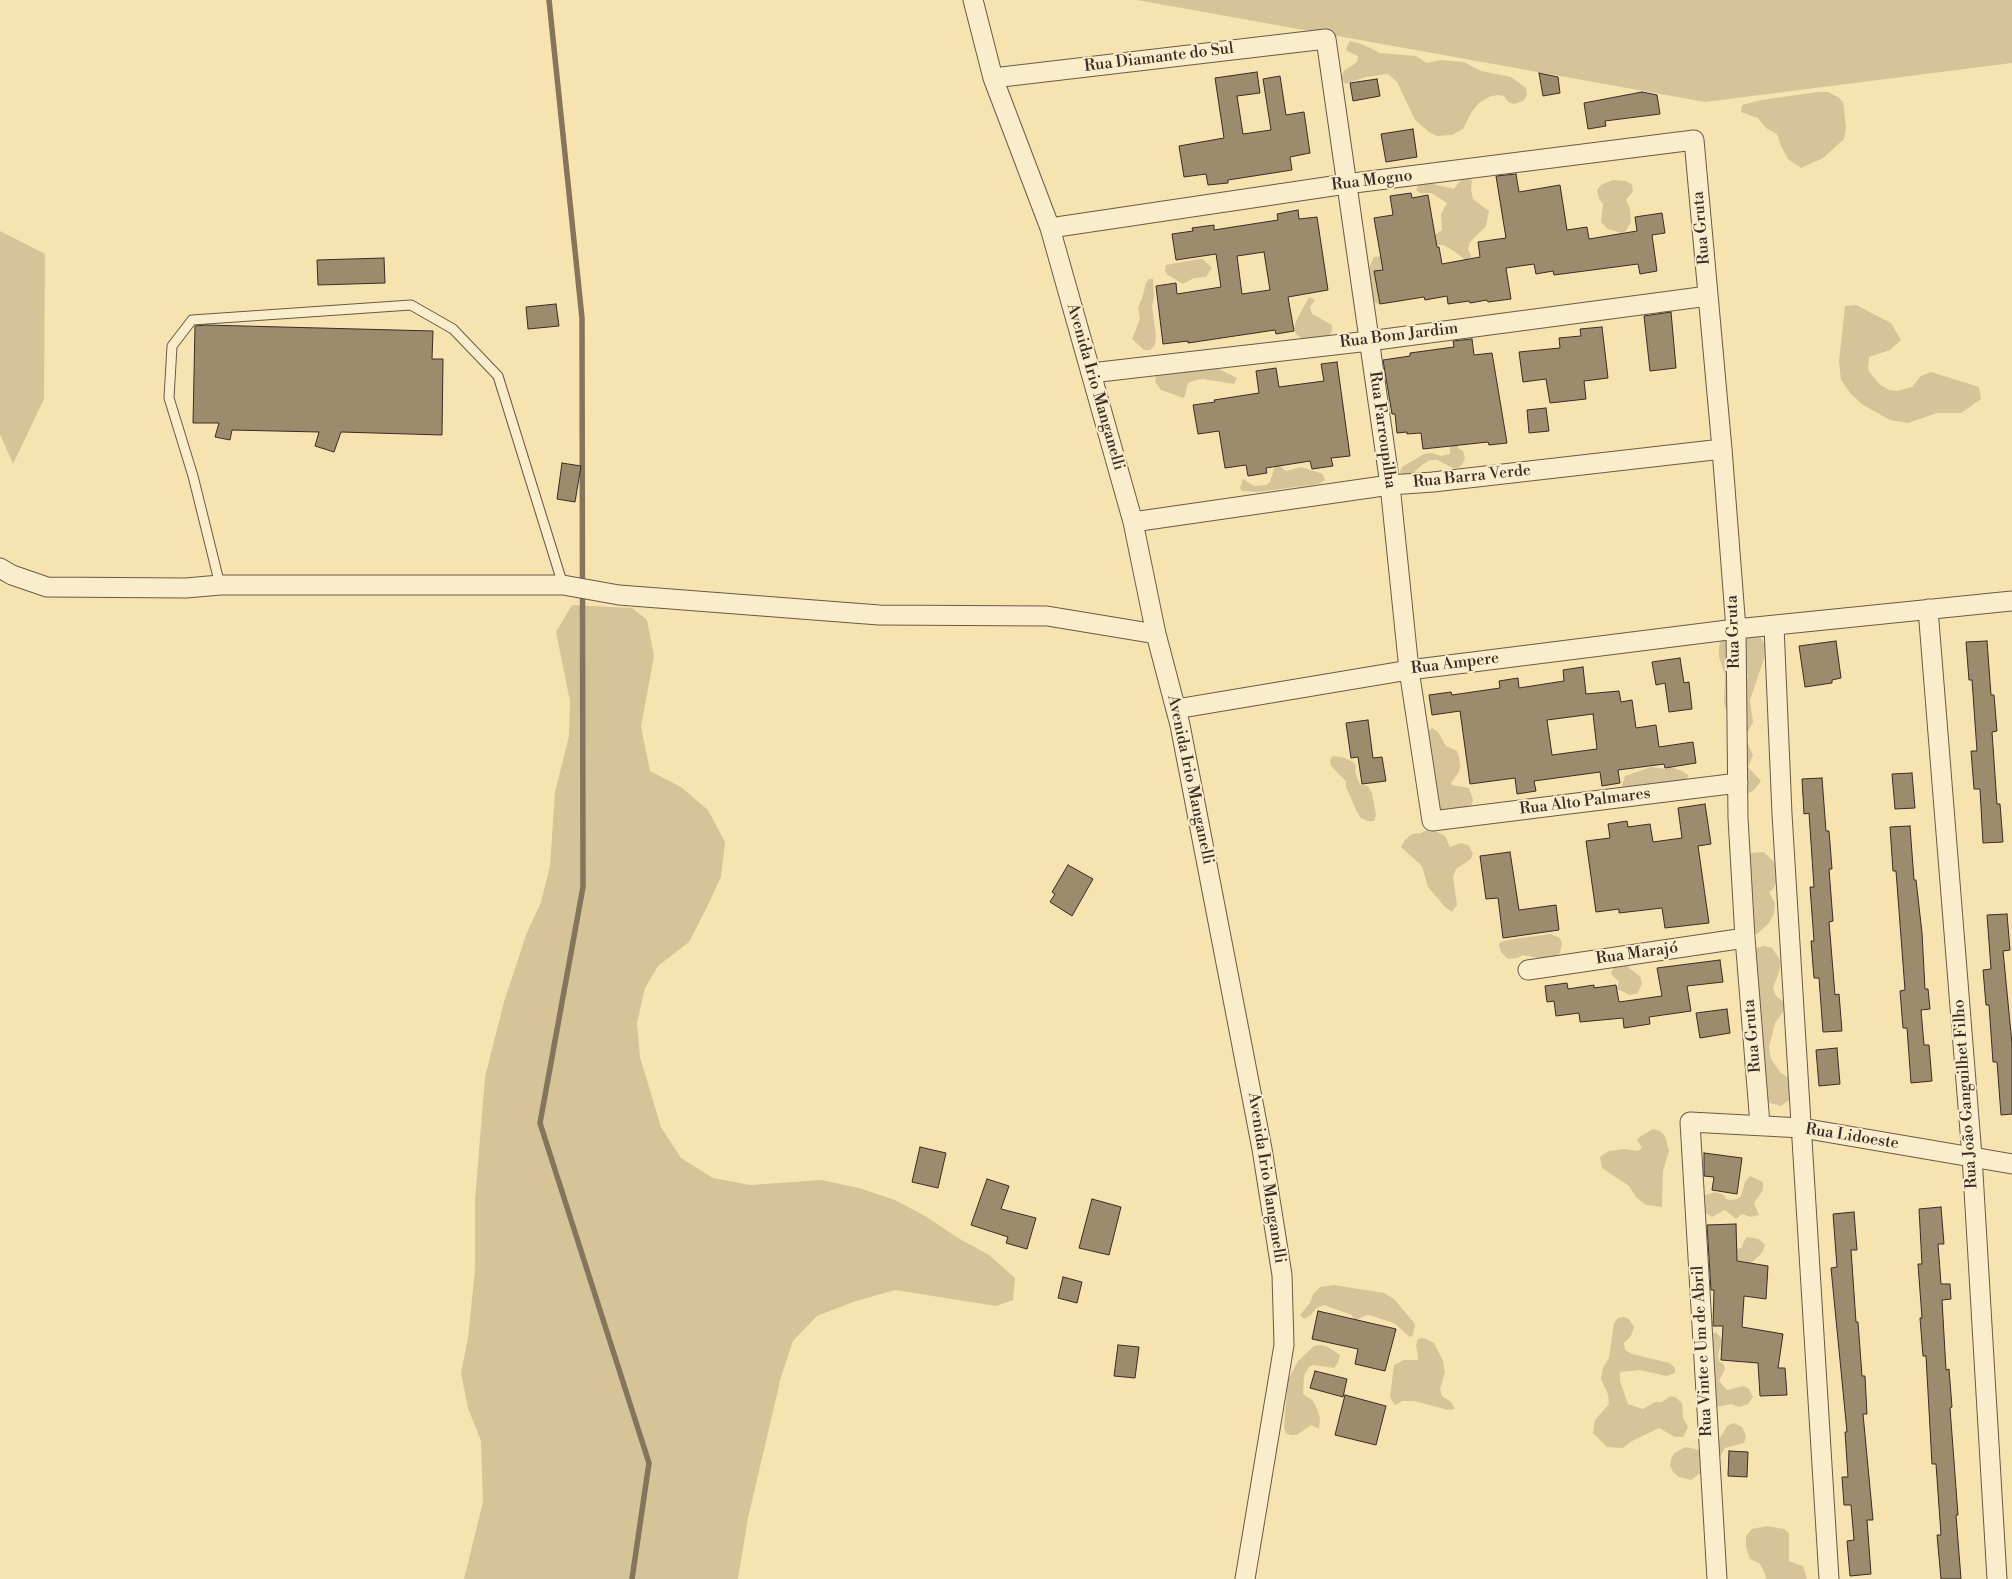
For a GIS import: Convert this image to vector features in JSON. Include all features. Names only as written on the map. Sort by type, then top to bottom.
[{"type":"street","name":"Avenida Irio Manganelli","points":[[975,2],[993,78],[1050,228],[1133,522],[1156,634],[1176,709],[1252,1090],[1282,1275],[1284,1345],[1245,1579]]},
{"type":"street","name":"Rua Diamante do Sul","points":[[993,78],[1326,39]]},
{"type":"street","name":"Rua Farroupilha","points":[[1326,39],[1390,485],[1409,670],[1432,821]]},
{"type":"street","name":"Rua Mogno","points":[[1050,228],[1346,184],[1694,140]]},
{"type":"street","name":"Rua Gruta","points":[[1694,140],[1736,628],[1738,783],[1745,938],[1760,1125]]},
{"type":"street","name":"Rua Bom Jardim","points":[[1091,373],[1369,340],[1708,296]]},
{"type":"street","name":"Rua Barra Verde","points":[[1133,522],[1390,485],[1433,482],[1722,449]]},
{"type":"street","points":[[0,568],[12,575],[48,587],[186,588],[220,585],[563,585],[619,595],[879,615],[1047,616],[1156,634]]},
{"type":"street","name":"Rua Ampere","points":[[1176,709],[1409,670],[1736,628],[1774,626],[2012,601]]},
{"type":"street","name":"Rua João Ganguilhet Filho","points":[[1928,609],[1972,1156],[1997,1579]]},
{"type":"street","points":[[1774,626],[1782,814],[1828,1579]]},
{"type":"street","name":"Rua Alto Palmares","points":[[1432,821],[1738,783]]},
{"type":"street","name":"Rua Marajó","points":[[1528,970],[1745,938]]},
{"type":"street","name":"Rua Lidoeste","points":[[1690,1122],[1802,1128],[2012,1164]]},
{"type":"street","name":"Rua Vinte e Um de Abril","points":[[1690,1122],[1717,1579]]},
{"type":"lane","points":[[220,585],[193,476],[170,398],[172,346],[192,320],[411,305],[453,329],[498,376],[563,585]]},
{"type":"shaded area","points":[[1137,0],[2012,0],[2012,63],[1705,102]]},
{"type":"shaded area","points":[[1350,41],[1362,44],[1380,53],[1416,56],[1427,63],[1440,60],[1464,62],[1481,71],[1511,77],[1526,88],[1527,95],[1523,101],[1514,104],[1508,102],[1504,96],[1489,97],[1479,103],[1471,113],[1463,129],[1452,135],[1437,136],[1415,120],[1397,82],[1388,74],[1366,77],[1345,84],[1341,78],[1344,71],[1357,62],[1358,56],[1347,51],[1346,49]]},
{"type":"shaded area","points":[[1828,92],[1843,102],[1846,127],[1844,139],[1823,158],[1801,168],[1788,159],[1777,134],[1766,128],[1758,118],[1741,112],[1742,105],[1761,100]]},
{"type":"shaded area","points":[[1464,178],[1472,180],[1471,190],[1473,199],[1489,211],[1486,226],[1470,242],[1468,249],[1471,256],[1469,260],[1465,260],[1443,245],[1427,245],[1432,237],[1442,230],[1441,214],[1447,203],[1431,193],[1420,193],[1416,190],[1419,184],[1424,182],[1454,189]]},
{"type":"shaded area","points":[[1613,180],[1626,181],[1632,185],[1633,191],[1626,200],[1630,209],[1631,222],[1626,231],[1622,233],[1608,229],[1601,222],[1603,204],[1599,199],[1597,190],[1601,185]]},
{"type":"shaded area","points":[[0,231],[45,254],[44,399],[13,464],[0,434]]},
{"type":"shaded area","points":[[1387,256],[1381,303],[1378,304],[1373,301],[1368,271],[1374,257]]},
{"type":"shaded area","points":[[1203,259],[1212,268],[1206,277],[1194,278],[1183,284],[1165,271],[1166,265]]},
{"type":"shaded area","points":[[1149,279],[1153,279],[1154,297],[1152,306],[1156,336],[1155,345],[1150,350],[1144,350],[1132,339],[1140,319],[1138,308]]},
{"type":"shaded area","points":[[1309,297],[1315,300],[1310,307],[1312,314],[1332,325],[1332,331],[1328,338],[1301,338],[1296,334],[1294,329],[1296,321]]},
{"type":"shaded area","points":[[1856,305],[1891,323],[1901,340],[1890,350],[1869,357],[1868,370],[1879,384],[1889,390],[1897,391],[1912,387],[1921,376],[1931,372],[1979,387],[1981,399],[1961,413],[1937,413],[1908,423],[1890,420],[1863,405],[1851,394],[1841,380],[1839,361],[1845,306]]},
{"type":"shaded area","points":[[1215,367],[1237,378],[1234,384],[1203,379],[1196,380],[1188,383],[1184,398],[1161,390],[1155,382],[1156,376],[1160,372]]},
{"type":"shaded area","points":[[1458,443],[1458,448],[1463,451],[1465,458],[1462,465],[1458,468],[1453,468],[1437,460],[1430,460],[1411,475],[1404,477],[1400,472],[1402,467],[1424,454],[1432,453],[1441,456],[1450,454],[1450,445]]},
{"type":"shaded area","points":[[1275,466],[1280,466],[1286,471],[1301,467],[1323,474],[1325,480],[1319,484],[1257,492],[1242,491],[1240,488],[1243,479],[1254,486],[1266,485],[1270,482]]},
{"type":"shaded area","points":[[572,605],[632,608],[647,620],[654,656],[641,727],[650,771],[681,787],[708,810],[725,842],[721,877],[706,909],[689,942],[658,966],[645,988],[637,1023],[640,1057],[661,1127],[681,1158],[713,1178],[750,1185],[821,1180],[859,1188],[895,1200],[989,1255],[1015,1278],[1013,1300],[996,1306],[895,1290],[853,1302],[817,1316],[793,1341],[781,1377],[748,1518],[738,1579],[464,1579],[483,1502],[481,1441],[468,1408],[461,1373],[468,1338],[475,1270],[475,1200],[485,1077],[504,1002],[526,935],[541,902],[550,866],[555,792],[569,736],[570,701],[556,632]]},
{"type":"shaded area","points":[[1736,631],[1756,632],[1766,645],[1764,659],[1750,700],[1753,722],[1745,737],[1753,755],[1748,767],[1761,781],[1754,790],[1745,795],[1727,734],[1730,720],[1724,703],[1725,675],[1719,657],[1719,646],[1723,637],[1728,636],[1749,680]]},
{"type":"shaded area","points":[[1432,728],[1438,732],[1446,746],[1457,751],[1460,766],[1459,772],[1451,783],[1452,785],[1469,788],[1473,800],[1467,812],[1445,813],[1438,809],[1427,732]]},
{"type":"shaded area","points":[[1333,756],[1342,757],[1353,762],[1356,766],[1355,771],[1359,783],[1368,786],[1372,793],[1376,815],[1374,821],[1361,818],[1357,812],[1346,787],[1346,781],[1331,766],[1330,760]]},
{"type":"shaded area","points":[[1651,767],[1665,769],[1671,767],[1688,775],[1687,780],[1628,792],[1622,785],[1625,776]]},
{"type":"shaded area","points":[[1427,830],[1435,831],[1445,836],[1450,847],[1461,843],[1468,845],[1473,853],[1471,859],[1456,869],[1453,877],[1457,905],[1452,912],[1445,907],[1428,887],[1422,866],[1401,847],[1412,834]]},
{"type":"shaded area","points":[[1764,852],[1774,862],[1779,875],[1773,889],[1769,892],[1775,903],[1774,914],[1769,923],[1757,934],[1750,932],[1745,858],[1752,853]]},
{"type":"shaded area","points":[[1551,934],[1560,938],[1562,944],[1560,953],[1555,957],[1543,959],[1523,955],[1508,959],[1501,952],[1499,946],[1500,942]]},
{"type":"shaded area","points":[[1764,946],[1772,948],[1781,961],[1773,988],[1776,996],[1785,1003],[1785,1009],[1775,1023],[1769,1047],[1771,1059],[1780,1072],[1791,1080],[1793,1092],[1789,1100],[1781,1106],[1766,1102],[1746,990],[1739,981],[1738,969],[1752,949]]},
{"type":"shaded area","points":[[1616,959],[1628,962],[1629,968],[1640,976],[1642,983],[1638,993],[1630,995],[1617,989],[1619,982],[1611,974]]},
{"type":"shaded area","points":[[1653,1129],[1660,1131],[1665,1136],[1669,1151],[1663,1171],[1662,1207],[1646,1205],[1636,1197],[1629,1186],[1602,1168],[1600,1157],[1609,1151],[1624,1149],[1638,1151],[1642,1148],[1637,1140]]},
{"type":"shaded area","points":[[1750,1176],[1763,1182],[1763,1190],[1754,1203],[1759,1215],[1751,1217],[1742,1214],[1736,1219],[1725,1210],[1712,1217],[1707,1214],[1703,1207],[1705,1195],[1715,1192],[1724,1195],[1726,1199],[1737,1199],[1741,1196],[1745,1182]]},
{"type":"shaded area","points":[[1747,1237],[1759,1239],[1765,1245],[1762,1253],[1741,1269],[1731,1254],[1736,1249],[1742,1248]]},
{"type":"shaded area","points":[[1334,1285],[1384,1293],[1394,1299],[1415,1324],[1413,1335],[1410,1337],[1394,1323],[1369,1315],[1362,1317],[1354,1323],[1352,1315],[1324,1305],[1316,1308],[1311,1315],[1304,1319],[1300,1315],[1310,1303],[1313,1294],[1320,1287]]},
{"type":"shaded area","points":[[1624,1317],[1629,1319],[1634,1327],[1631,1336],[1624,1343],[1625,1350],[1632,1354],[1670,1363],[1675,1368],[1675,1373],[1667,1376],[1639,1370],[1620,1372],[1620,1381],[1628,1404],[1643,1409],[1655,1402],[1662,1402],[1670,1396],[1675,1397],[1682,1403],[1683,1417],[1688,1427],[1683,1437],[1675,1437],[1659,1428],[1632,1441],[1623,1448],[1607,1447],[1593,1433],[1595,1420],[1609,1404],[1608,1394],[1601,1379],[1603,1368],[1609,1358],[1614,1323],[1618,1318]]},
{"type":"shaded area","points":[[1715,1332],[1722,1341],[1718,1355],[1719,1361],[1724,1365],[1725,1369],[1719,1381],[1727,1390],[1744,1386],[1749,1389],[1753,1397],[1748,1404],[1739,1407],[1731,1404],[1717,1407],[1707,1403],[1711,1334]]},
{"type":"shaded area","points":[[1424,1338],[1434,1343],[1443,1361],[1445,1372],[1440,1389],[1442,1396],[1451,1402],[1455,1409],[1448,1410],[1414,1401],[1403,1401],[1395,1405],[1390,1397],[1394,1365],[1404,1360],[1418,1360],[1416,1345],[1418,1339]]},
{"type":"shaded area","points":[[1321,1345],[1340,1355],[1338,1363],[1334,1368],[1313,1365],[1309,1367],[1304,1376],[1303,1394],[1312,1400],[1316,1406],[1320,1418],[1319,1429],[1311,1425],[1297,1435],[1290,1435],[1286,1433],[1284,1426],[1288,1380],[1298,1361],[1314,1346]]},
{"type":"shaded area","points":[[1734,1423],[1742,1427],[1746,1436],[1744,1443],[1725,1448],[1718,1460],[1691,1480],[1679,1477],[1673,1472],[1670,1466],[1674,1453],[1686,1447],[1700,1450],[1717,1443],[1727,1426]]},
{"type":"shaded area","points":[[1767,1526],[1784,1529],[1789,1533],[1789,1561],[1803,1566],[1807,1579],[1766,1579],[1759,1563],[1750,1559],[1746,1547],[1746,1536],[1752,1529]]},
{"type":"building","points":[[1257,72],[1260,93],[1237,96],[1243,134],[1271,130],[1263,79],[1280,76],[1286,115],[1304,112],[1310,153],[1290,157],[1292,170],[1228,180],[1228,183],[1208,185],[1206,174],[1184,177],[1179,146],[1224,138],[1215,78]]},
{"type":"building","points":[[1539,73],[1558,77],[1560,93],[1543,96]]},
{"type":"building","points":[[1377,79],[1380,96],[1353,101],[1350,83]]},
{"type":"building","points":[[1642,92],[1657,95],[1660,114],[1605,121],[1606,126],[1588,129],[1584,103]]},
{"type":"building","points":[[1413,129],[1417,157],[1386,162],[1381,134]]},
{"type":"building","points":[[1516,174],[1519,192],[1560,185],[1567,230],[1587,227],[1589,239],[1637,231],[1635,217],[1662,213],[1665,233],[1652,235],[1657,271],[1640,274],[1638,264],[1554,275],[1553,271],[1536,274],[1534,264],[1506,268],[1511,299],[1448,304],[1447,296],[1425,300],[1424,297],[1380,304],[1374,271],[1383,270],[1374,218],[1393,215],[1390,196],[1411,193],[1412,198],[1428,195],[1437,247],[1439,247],[1442,264],[1480,257],[1478,242],[1506,238],[1496,176]]},
{"type":"building","points":[[1298,210],[1299,219],[1317,217],[1328,290],[1288,297],[1294,331],[1276,334],[1275,330],[1188,343],[1188,341],[1163,344],[1156,286],[1176,283],[1177,294],[1221,287],[1216,254],[1176,260],[1172,234],[1193,231],[1192,228],[1214,225],[1214,230],[1278,220],[1277,214]],"holes":[[[1264,252],[1270,290],[1242,294],[1237,256]]]},
{"type":"building","points":[[384,258],[385,283],[318,285],[317,260]]},
{"type":"building","points":[[556,304],[559,326],[528,329],[526,307]]},
{"type":"building","points":[[1671,312],[1676,368],[1650,371],[1644,316]]},
{"type":"building","points":[[195,326],[433,331],[432,359],[443,359],[442,435],[341,432],[334,452],[315,446],[319,432],[232,430],[230,440],[215,437],[219,423],[193,423]]},
{"type":"building","points":[[1602,327],[1608,378],[1584,381],[1586,399],[1550,403],[1546,379],[1523,382],[1519,352],[1560,348],[1559,338],[1581,336],[1580,329]]},
{"type":"building","points":[[1472,339],[1474,355],[1492,353],[1507,443],[1489,445],[1488,442],[1423,449],[1421,433],[1397,433],[1395,414],[1392,414],[1383,360],[1410,356],[1410,353],[1454,347],[1453,341]]},
{"type":"building","points":[[1337,362],[1350,456],[1331,458],[1333,466],[1312,469],[1310,461],[1266,468],[1267,473],[1248,476],[1246,465],[1225,468],[1219,431],[1198,434],[1193,405],[1259,393],[1256,371],[1276,368],[1279,387],[1324,381],[1321,364]]},
{"type":"building","points":[[1546,408],[1549,431],[1529,433],[1527,410]]},
{"type":"building","points":[[562,463],[581,466],[575,502],[557,499]]},
{"type":"building","points":[[1836,641],[1841,678],[1832,680],[1832,683],[1805,687],[1799,646]]},
{"type":"building","points":[[1987,641],[1991,695],[1994,695],[1997,731],[1992,732],[1997,804],[2000,804],[2003,842],[1983,843],[1980,789],[1974,789],[1971,751],[1977,751],[1972,680],[1969,680],[1966,642]]},
{"type":"building","points":[[1680,658],[1684,683],[1689,682],[1692,709],[1669,712],[1665,683],[1656,685],[1652,662]]},
{"type":"building","points":[[1583,667],[1586,694],[1619,691],[1621,702],[1632,700],[1636,728],[1656,725],[1659,747],[1693,742],[1696,763],[1665,768],[1664,764],[1618,770],[1620,783],[1602,786],[1600,772],[1534,781],[1536,791],[1517,794],[1515,778],[1470,784],[1460,711],[1432,715],[1429,695],[1451,692],[1452,695],[1500,688],[1499,681],[1518,678],[1519,688],[1564,681],[1563,670]],"holes":[[[1593,714],[1597,749],[1552,755],[1547,720]]]},
{"type":"building","points":[[1368,720],[1373,758],[1382,757],[1386,781],[1362,784],[1358,757],[1351,758],[1346,723]]},
{"type":"building","points":[[1912,773],[1915,808],[1895,809],[1892,774]]},
{"type":"building","points":[[1822,778],[1826,831],[1829,831],[1832,869],[1829,869],[1833,921],[1829,922],[1835,995],[1839,994],[1842,1031],[1823,1032],[1819,978],[1814,978],[1811,941],[1814,941],[1810,887],[1814,887],[1809,813],[1804,814],[1802,779]]},
{"type":"building","points":[[1705,804],[1711,844],[1698,846],[1709,923],[1665,928],[1662,908],[1619,913],[1619,909],[1596,912],[1586,841],[1610,838],[1608,824],[1627,821],[1628,827],[1650,824],[1653,842],[1682,838],[1678,808]]},
{"type":"building","points":[[1910,826],[1914,880],[1916,880],[1922,933],[1925,989],[1928,989],[1930,1009],[1921,1010],[1924,1045],[1929,1045],[1932,1081],[1911,1083],[1907,1028],[1903,1028],[1900,991],[1905,990],[1896,871],[1893,871],[1890,827]]},
{"type":"building","points":[[1510,852],[1519,910],[1556,905],[1559,930],[1503,938],[1498,898],[1486,899],[1480,856]]},
{"type":"building","points":[[1068,865],[1093,879],[1072,916],[1050,902],[1055,894],[1052,892]]},
{"type":"building","points":[[2007,914],[2010,950],[2003,951],[2012,1044],[2012,1114],[2001,1115],[1997,1062],[1993,1062],[1989,1005],[1986,1005],[1983,970],[1991,969],[1987,915]]},
{"type":"building","points":[[1720,960],[1723,982],[1687,986],[1691,1011],[1649,1017],[1650,1024],[1624,1028],[1623,1018],[1580,1022],[1579,1013],[1556,1016],[1554,1001],[1547,1002],[1545,986],[1567,983],[1568,989],[1594,985],[1594,988],[1616,985],[1619,1002],[1662,996],[1657,968]]},
{"type":"building","points":[[1727,1009],[1730,1033],[1700,1038],[1696,1013]]},
{"type":"building","points":[[1837,1048],[1840,1084],[1819,1086],[1816,1050]]},
{"type":"building","points":[[920,1147],[946,1153],[938,1188],[912,1182]]},
{"type":"building","points":[[1704,1153],[1742,1158],[1737,1194],[1712,1190],[1714,1177],[1704,1176]]},
{"type":"building","points":[[987,1179],[1009,1186],[1001,1209],[1036,1218],[1027,1249],[1006,1243],[1008,1237],[971,1225]]},
{"type":"building","points":[[1092,1199],[1121,1207],[1109,1255],[1079,1248]]},
{"type":"building","points":[[1941,1207],[1944,1244],[1938,1244],[1941,1284],[1950,1284],[1951,1299],[1942,1300],[1946,1370],[1949,1369],[1952,1407],[1950,1408],[1961,1579],[1941,1579],[1937,1535],[1941,1535],[1936,1464],[1932,1464],[1926,1356],[1923,1356],[1920,1318],[1922,1318],[1918,1264],[1922,1264],[1919,1209]]},
{"type":"building","points":[[1854,1212],[1857,1250],[1851,1250],[1862,1376],[1865,1376],[1867,1414],[1863,1414],[1873,1520],[1867,1520],[1871,1574],[1850,1576],[1847,1541],[1854,1540],[1851,1505],[1844,1505],[1842,1477],[1848,1477],[1845,1432],[1847,1432],[1831,1268],[1837,1267],[1833,1214]]},
{"type":"building","points":[[1736,1224],[1737,1261],[1768,1266],[1766,1299],[1744,1296],[1742,1327],[1783,1334],[1778,1368],[1785,1368],[1787,1395],[1760,1396],[1758,1363],[1721,1360],[1723,1326],[1713,1326],[1714,1290],[1711,1290],[1707,1225]]},
{"type":"building","points":[[1063,1277],[1082,1282],[1077,1303],[1058,1298]]},
{"type":"building","points":[[1318,1311],[1396,1329],[1385,1371],[1355,1364],[1358,1349],[1312,1339]]},
{"type":"building","points":[[1118,1345],[1139,1347],[1135,1378],[1114,1376]]},
{"type":"building","points":[[1315,1371],[1347,1379],[1343,1397],[1310,1388]]},
{"type":"building","points":[[1345,1395],[1386,1406],[1376,1445],[1335,1435]]},
{"type":"building","points":[[1729,1451],[1748,1452],[1747,1477],[1728,1476]]},
{"type":"waterway","points":[[549,0],[582,318],[583,887],[540,1123],[649,1463],[632,1579]]}]
